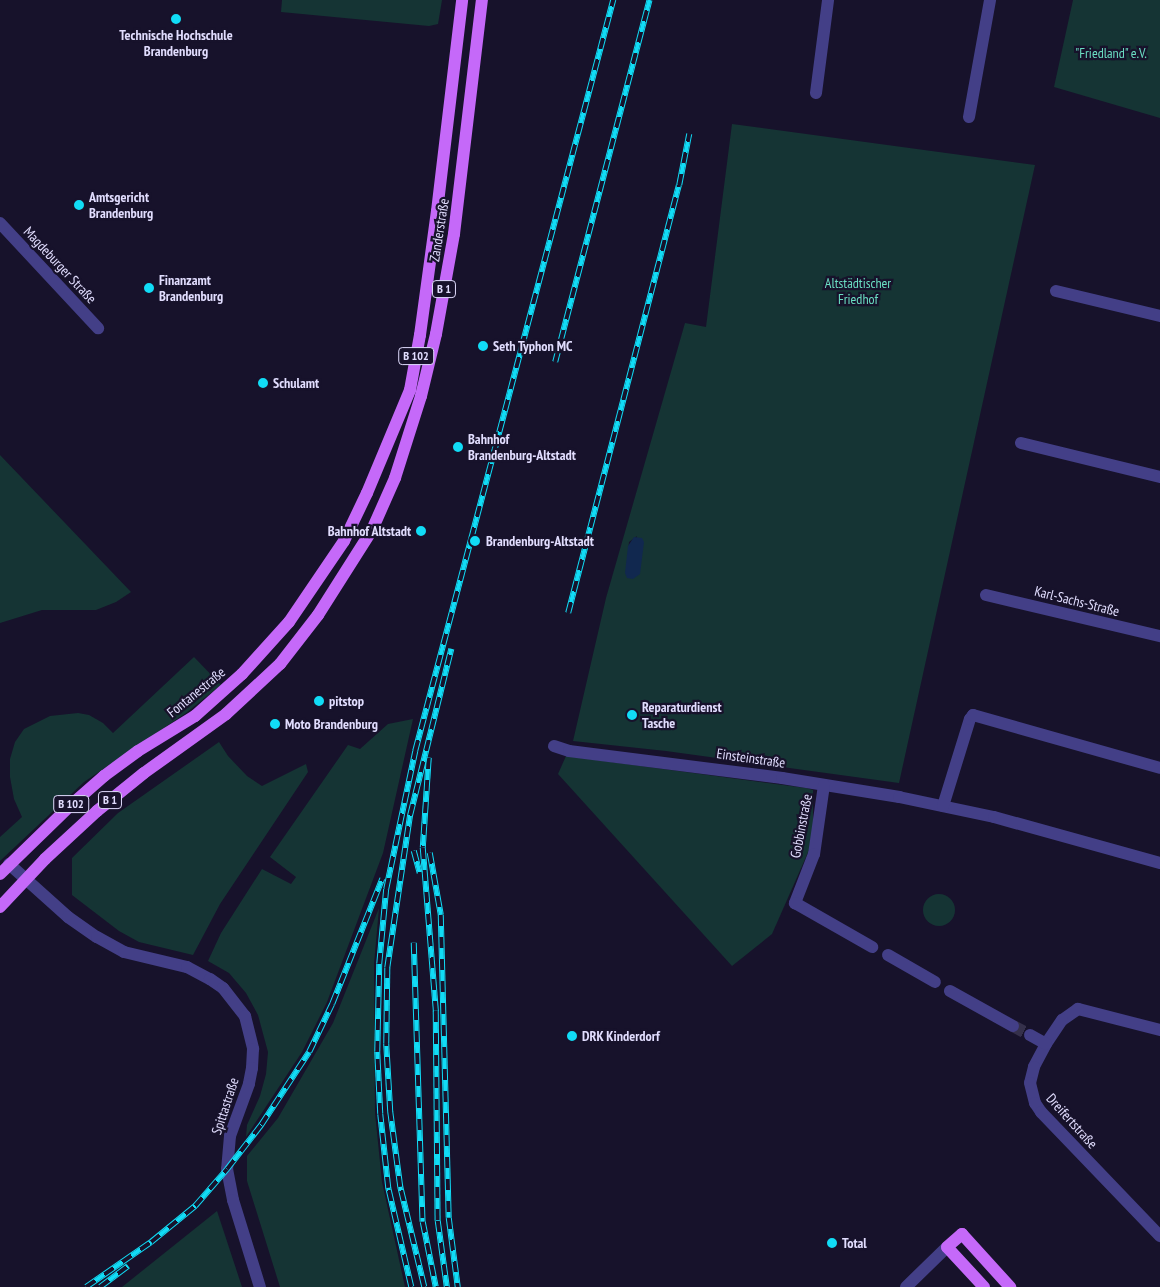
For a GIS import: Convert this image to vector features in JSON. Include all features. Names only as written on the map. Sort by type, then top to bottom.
[{"type":"main road","name":"Zanderstraße","points":[[367,493],[410,390],[420,335],[437,211],[462,0]]},
{"type":"main road","name":"Zanderstraße","points":[[26,879],[50,853],[115,796],[226,714],[280,664],[318,615],[350,568],[372,530],[395,478],[421,396],[436,334],[454,234],[482,0]]},
{"type":"main road","points":[[455,58],[476,60]]},
{"type":"main road","name":"Fontanestraße","points":[[0,874],[71,805],[104,776],[138,751],[195,716],[242,674],[289,622],[305,601],[344,541],[367,493]]},
{"type":"main road","points":[[0,907],[26,879]]},
{"type":"main road","points":[[984,1287],[947,1247],[962,1234],[1010,1287]]},
{"type":"street","points":[[816,93],[828,0]]},
{"type":"street","points":[[970,116],[990,0]]},
{"type":"street","name":"Magdeburger Straße","points":[[0,223],[98,328]]},
{"type":"street","points":[[1056,291],[1160,316]]},
{"type":"street","points":[[1021,443],[1160,477]]},
{"type":"street","name":"Karl-Sachs-Straße","points":[[986,594],[1160,636]]},
{"type":"street","points":[[943,806],[970,719],[973,715],[1160,768]]},
{"type":"street","name":"Einsteinstraße","points":[[554,746],[570,751],[661,761],[824,785],[943,806],[994,817],[1159,861]]},
{"type":"street","name":"Gobbinstraße","points":[[824,785],[814,854],[795,903],[872,947]]},
{"type":"street","name":"Spittastraße","points":[[9,864],[68,917],[97,937],[124,952],[187,968],[210,979],[224,988],[245,1016],[253,1049],[252,1068],[249,1084],[230,1136],[227,1169],[233,1200],[260,1287]]},
{"type":"street","points":[[888,955],[935,982]]},
{"type":"street","points":[[950,991],[1013,1026]]},
{"type":"street","name":"Dreifertstraße","points":[[1160,1030],[1078,1008],[1062,1020],[1046,1044],[1034,1067],[1030,1083],[1035,1103],[1050,1122],[1160,1236]]},
{"type":"street","points":[[1030,1035],[1046,1044]]},
{"type":"street","points":[[906,1287],[947,1247]]},
{"type":"green space","points":[[282,0],[442,0],[438,24],[429,26],[281,12]]},
{"type":"green space","name":"\"Friedland\" e.V.","points":[[1073,0],[1160,0],[1160,118],[1054,87]]},
{"type":"green space","name":"Altstädtischer Friedhof","points":[[732,124],[1035,165],[899,783],[666,751],[573,741],[606,598],[685,323],[706,327]],"holes":[[[637,536],[626,575],[629,542]]]},
{"type":"green space","points":[[0,455],[131,592],[116,602],[96,610],[42,610],[0,623]]},
{"type":"green space","points":[[194,657],[221,685],[186,713],[84,782],[0,861],[0,837],[22,817],[14,799],[10,777],[10,759],[15,742],[24,729],[50,716],[78,713],[89,715],[103,723],[113,733]]},
{"type":"green space","points":[[413,719],[383,853],[327,1002],[302,1052],[246,1137],[247,1125],[260,1096],[266,1074],[268,1052],[258,1015],[246,993],[229,973],[208,961],[221,933],[262,869],[291,884],[296,877],[270,857],[348,745],[360,749],[388,724]]},
{"type":"green space","points":[[219,742],[228,756],[247,776],[262,786],[306,764],[308,772],[220,904],[193,955],[139,942],[119,931],[72,895],[72,858],[118,813]]},
{"type":"green space","points":[[566,756],[813,790],[813,841],[772,934],[732,966],[558,774]]},
{"type":"green space","points":[[939,894],[945,895],[950,899],[954,904],[954,916],[950,921],[945,925],[939,926],[933,925],[928,921],[924,916],[923,910],[924,904],[928,899],[933,895]]},
{"type":"green space","points":[[379,908],[374,964],[375,1113],[382,1182],[405,1287],[280,1287],[247,1181],[247,1156],[278,1118],[333,1023]]},
{"type":"green space","points":[[217,1211],[242,1287],[122,1287]]},
{"type":"water","points":[[634,537],[642,538],[644,542],[640,574],[633,579],[627,578],[625,573],[628,546]]},
{"type":"tunnel","points":[[1013,1026],[1030,1035]]},
{"type":"railway","points":[[411,1287],[388,1188],[380,1114],[377,1052],[379,964],[386,889],[415,751],[613,0]]},
{"type":"railway","points":[[555,362],[649,0]]},
{"type":"railway","points":[[568,613],[679,185],[689,134]]},
{"type":"railway","points":[[424,1287],[400,1187],[390,1112],[386,1044],[387,968],[410,815],[451,649]]},
{"type":"railway","points":[[429,758],[423,848],[436,1011],[438,1221],[447,1287]]},
{"type":"railway","points":[[414,851],[420,873]]},
{"type":"railway","points":[[430,853],[441,915],[449,1218],[458,1287]]},
{"type":"railway","points":[[86,1287],[151,1242],[195,1206],[261,1125],[309,1052],[332,1004],[382,879]]},
{"type":"railway","points":[[414,943],[423,1222],[436,1287]]},
{"type":"railway","points":[[100,1287],[128,1266]]},
{"type":"place","name":"Technische Hochschule Brandenburg","points":[[176,19]]},
{"type":"place","name":"Amtsgericht Brandenburg","points":[[79,205]]},
{"type":"place","name":"Finanzamt Brandenburg","points":[[149,288]]},
{"type":"place","name":"Seth Typhon MC","points":[[483,346]]},
{"type":"place","name":"Schulamt","points":[[263,383]]},
{"type":"place","name":"Bahnhof Brandenburg-Altstadt","points":[[458,447]]},
{"type":"place","name":"Bahnhof Altstadt","points":[[421,531]]},
{"type":"place","name":"Brandenburg-Altstadt","points":[[475,541]]},
{"type":"place","name":"pitstop","points":[[319,701]]},
{"type":"place","name":"Reparaturdienst Tasche","points":[[632,715]]},
{"type":"place","name":"Moto Brandenburg","points":[[275,724]]},
{"type":"place","name":"DRK Kinderdorf","points":[[572,1036]]},
{"type":"place","name":"Total","points":[[832,1243]]}]
